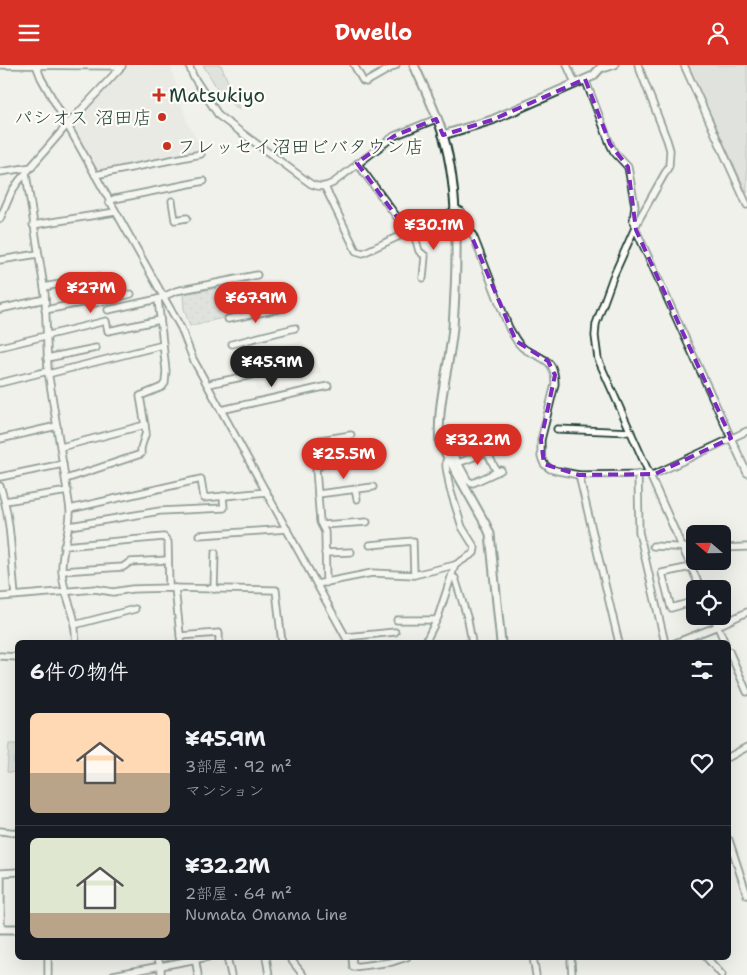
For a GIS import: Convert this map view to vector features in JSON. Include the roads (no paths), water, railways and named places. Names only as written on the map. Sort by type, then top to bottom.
[{"type":"main road","points":[[414,65],[443,135],[452,180],[456,265],[453,329],[442,404],[439,432],[440,443],[490,535],[501,640]]},
{"type":"main road","points":[[443,135],[492,120],[594,75],[602,66]]},
{"type":"main road","points":[[0,929],[15,929]]},
{"type":"street","points":[[0,65],[123,65]]},
{"type":"street","points":[[36,65],[41,78],[160,298],[180,328],[193,359],[347,640],[395,632]]},
{"type":"street","points":[[0,219],[12,191],[67,125],[123,65]]},
{"type":"street","points":[[189,65],[193,76],[219,116],[311,184],[318,187],[325,187],[333,183],[394,136],[436,119]]},
{"type":"street","points":[[354,65],[363,81],[366,82],[396,65]]},
{"type":"street","points":[[567,65],[575,83]]},
{"type":"street","points":[[602,66],[606,68],[615,65]]},
{"type":"street","points":[[638,65],[667,140],[670,150],[670,161],[638,221],[613,277],[596,324],[594,337],[598,359],[686,556]]},
{"type":"street","points":[[684,65],[747,205]]},
{"type":"street","points":[[585,79],[610,144],[614,152],[628,167],[635,206],[633,221],[636,229],[747,473]]},
{"type":"street","points":[[95,175],[201,154]]},
{"type":"street","points":[[357,163],[410,231],[419,251],[425,256],[423,278]]},
{"type":"street","points":[[0,172],[32,167]]},
{"type":"street","points":[[26,174],[44,287],[48,372],[70,509],[70,525],[64,547],[62,571],[76,640]]},
{"type":"street","points":[[109,202],[114,199],[204,181]]},
{"type":"street","points":[[325,187],[356,251],[363,253],[454,210],[461,211],[475,240],[509,328],[516,341],[525,350],[540,356],[552,365],[555,375],[554,384],[541,440],[541,457],[544,465],[550,469],[579,475],[655,474],[747,431]]},
{"type":"street","points":[[172,201],[175,220],[188,218]]},
{"type":"street","points":[[33,225],[115,212]]},
{"type":"street","points":[[0,260],[38,253]]},
{"type":"street","points":[[108,310],[160,298],[176,291],[257,275]]},
{"type":"street","points":[[44,287],[97,277]]},
{"type":"street","points":[[45,310],[91,301],[92,303],[131,294]]},
{"type":"street","points":[[66,479],[141,454],[146,432],[140,396],[162,387],[165,383],[166,371],[160,320],[160,298]]},
{"type":"street","points":[[0,309],[45,299]]},
{"type":"street","points":[[228,319],[280,309]]},
{"type":"street","points":[[0,347],[106,321],[108,331],[160,320]]},
{"type":"street","points":[[232,343],[295,328]]},
{"type":"street","points":[[0,383],[163,345]]},
{"type":"street","points":[[47,358],[96,348]]},
{"type":"street","points":[[208,385],[252,375]]},
{"type":"street","points":[[221,409],[328,386]]},
{"type":"street","points":[[61,447],[145,425]]},
{"type":"street","points":[[0,439],[57,426]]},
{"type":"street","points":[[557,429],[631,432]]},
{"type":"street","points":[[326,583],[325,532],[322,525],[316,469],[323,463],[320,440],[351,435]]},
{"type":"street","points":[[440,439],[445,439],[458,463],[468,481],[473,483],[499,471],[487,452],[458,463]]},
{"type":"street","points":[[317,584],[372,573],[414,575],[455,565],[474,553],[475,549],[462,527],[450,489],[446,467],[448,457]]},
{"type":"street","points":[[0,477],[64,463]]},
{"type":"street","points":[[638,474],[639,532],[664,640]]},
{"type":"street","points":[[579,475],[618,640]]},
{"type":"street","points":[[70,509],[201,479],[204,498],[267,492]]},
{"type":"street","points":[[0,486],[5,501],[15,595]]},
{"type":"street","points":[[318,494],[372,487]]},
{"type":"street","points":[[355,489],[357,499]]},
{"type":"street","points":[[5,501],[68,491]]},
{"type":"street","points":[[70,525],[160,511],[224,508],[223,496]]},
{"type":"street","points":[[322,525],[367,522]]},
{"type":"street","points":[[199,535],[287,529]]},
{"type":"street","points":[[64,547],[164,537],[168,542],[168,560],[181,640]]},
{"type":"street","points":[[370,545],[413,541],[414,575]]},
{"type":"street","points":[[653,546],[686,547]]},
{"type":"street","points":[[731,548],[747,547]]},
{"type":"street","points":[[325,553],[351,552]]},
{"type":"street","points":[[214,589],[215,553]]},
{"type":"street","points":[[62,571],[123,567],[130,562],[168,560]]},
{"type":"street","points":[[426,640],[436,620],[455,565]]},
{"type":"street","points":[[686,568],[662,573],[671,608],[686,604]]},
{"type":"street","points":[[452,577],[455,578],[471,640]]},
{"type":"street","points":[[0,597],[95,589],[113,591],[172,588],[276,589],[282,640]]},
{"type":"street","points":[[74,625],[135,609]]},
{"type":"street","points":[[683,640],[747,612]]},
{"type":"street","points":[[397,620],[436,620]]},
{"type":"street","points":[[718,626],[724,640]]},
{"type":"street","points":[[180,635],[219,633],[219,640]]},
{"type":"street","points":[[0,656],[15,657]]},
{"type":"street","points":[[731,656],[747,692]]},
{"type":"street","points":[[731,756],[747,747]]},
{"type":"street","points":[[0,831],[15,833]]},
{"type":"street","points":[[731,846],[747,895]]},
{"type":"street","points":[[0,929],[1,873],[15,872]]},
{"type":"street","points":[[48,960],[48,975]]},
{"type":"street","points":[[158,960],[161,975]]},
{"type":"street","points":[[113,975],[191,960]]},
{"type":"street","points":[[195,960],[198,975]]},
{"type":"street","points":[[228,960],[231,975]]},
{"type":"street","points":[[266,960],[269,975]]},
{"type":"street","points":[[291,960],[303,975]]},
{"type":"street","points":[[352,960],[353,967],[398,960]]},
{"type":"street","points":[[534,960],[536,975]]},
{"type":"street","points":[[709,960],[722,975]]},
{"type":"street","points":[[571,961],[572,975]]},
{"type":"place","name":"Matsukiyo","points":[[159,95]]},
{"type":"place","name":"パシオス 沼田店","points":[[162,117]]},
{"type":"place","name":"フレッセイ沼田ビバタウン店","points":[[167,146]]}]
